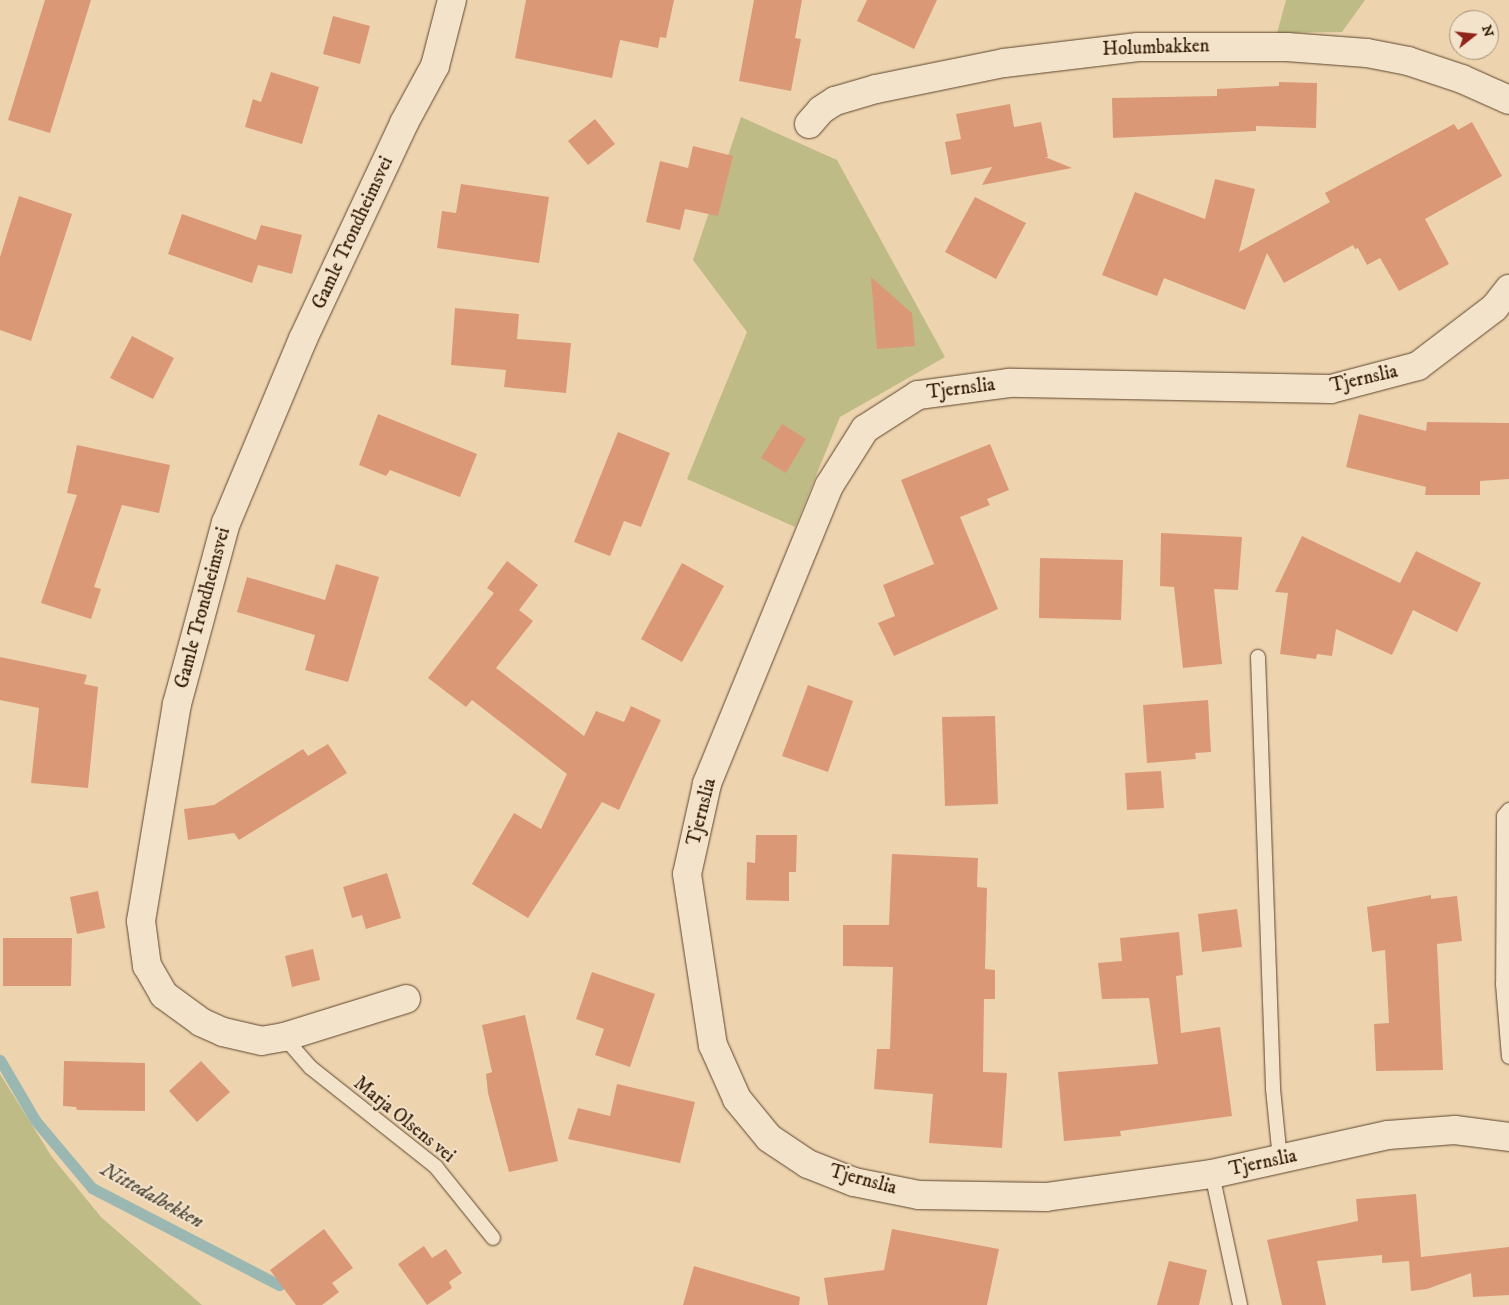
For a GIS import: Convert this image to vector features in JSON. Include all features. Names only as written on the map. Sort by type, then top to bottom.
[{"type":"street","name":"Gamle Trondheimsvei","points":[[406,999],[284,1037],[262,1041],[223,1032],[201,1022],[164,995],[147,966],[142,946],[141,921],[144,887],[177,704],[226,523],[307,330],[404,123],[435,66],[452,0]]},
{"type":"street","name":"Holumbakken","points":[[809,124],[821,110],[835,101],[876,88],[1004,63],[1138,47],[1287,47],[1367,53],[1408,61],[1444,73],[1509,100]]},
{"type":"street","name":"Tjernslia","points":[[1509,289],[1494,308],[1418,366],[1331,389],[1009,383],[918,395],[865,429],[829,486],[707,784],[687,874],[713,1045],[737,1099],[769,1138],[808,1164],[854,1182],[919,1195],[1046,1197],[1212,1174],[1388,1135],[1455,1130],[1509,1137]]},
{"type":"lane","points":[[1258,657],[1273,1089],[1280,1159]]},
{"type":"lane","points":[[1509,810],[1504,816],[1503,984],[1509,1057]]},
{"type":"lane","name":"Marja Olsens vei","points":[[284,1037],[310,1067],[436,1167],[493,1238]]},
{"type":"lane","points":[[1212,1174],[1240,1305]]},
{"type":"shaded area","points":[[1286,0],[1365,0],[1342,32],[1277,33]]},
{"type":"shaded area","points":[[741,117],[837,160],[945,357],[840,417],[795,527],[687,479],[747,332],[693,260]]},
{"type":"shaded area","points":[[0,1074],[52,1157],[101,1217],[202,1305],[0,1305]]},
{"type":"building","points":[[45,0],[91,0],[50,133],[8,120]]},
{"type":"building","points":[[526,0],[674,0],[666,38],[660,37],[658,48],[620,40],[612,78],[515,58]]},
{"type":"building","points":[[754,0],[802,0],[795,38],[801,39],[791,91],[739,81]]},
{"type":"building","points":[[867,0],[937,0],[914,49],[857,21]]},
{"type":"building","points":[[333,16],[370,26],[360,64],[323,54]]},
{"type":"building","points":[[271,72],[319,87],[302,144],[245,127],[253,99],[261,102]]},
{"type":"building","points":[[1279,82],[1317,83],[1316,128],[1256,126],[1256,131],[1113,138],[1112,98],[1217,96],[1217,89],[1279,86]]},
{"type":"building","points":[[1010,104],[1014,127],[1041,122],[1048,157],[1045,157],[1072,168],[982,185],[992,167],[951,175],[945,142],[961,139],[956,114]]},
{"type":"building","points":[[595,119],[615,144],[588,165],[568,141]]},
{"type":"building","points":[[1472,122],[1502,176],[1425,219],[1449,264],[1399,291],[1380,258],[1367,265],[1358,248],[1355,249],[1353,245],[1284,283],[1267,253],[1245,310],[1164,278],[1157,296],[1102,275],[1135,192],[1205,219],[1215,179],[1255,189],[1239,252],[1330,202],[1325,193],[1454,124],[1458,130]]},
{"type":"building","points":[[693,146],[733,156],[718,216],[685,209],[680,230],[646,222],[660,161],[688,168]]},
{"type":"building","points":[[461,184],[549,197],[539,263],[437,248],[442,211],[456,213]]},
{"type":"building","points":[[19,196],[72,214],[31,341],[0,330],[0,257]]},
{"type":"building","points":[[975,197],[1026,223],[996,279],[945,252]]},
{"type":"building","points":[[182,214],[256,240],[261,225],[302,235],[292,274],[258,265],[252,283],[168,254]]},
{"type":"building","points":[[871,277],[912,313],[915,346],[877,349]]},
{"type":"building","points":[[455,308],[519,314],[517,339],[571,343],[566,393],[504,387],[506,370],[451,365]]},
{"type":"building","points":[[132,336],[174,358],[153,399],[110,378]]},
{"type":"building","points":[[378,414],[477,454],[460,497],[390,470],[386,476],[359,465]]},
{"type":"building","points":[[1359,414],[1426,431],[1427,422],[1509,423],[1509,479],[1480,481],[1480,495],[1425,495],[1426,487],[1346,467]]},
{"type":"building","points":[[782,424],[806,439],[786,473],[761,458]]},
{"type":"building","points":[[618,432],[670,453],[641,527],[624,521],[610,556],[574,542]]},
{"type":"building","points":[[990,444],[1009,490],[987,499],[990,505],[960,517],[998,609],[894,656],[878,623],[895,616],[883,585],[934,564],[901,480]]},
{"type":"building","points":[[77,445],[170,465],[159,513],[122,505],[94,587],[101,589],[91,619],[41,603],[77,495],[67,493]]},
{"type":"building","points":[[1161,533],[1242,537],[1238,590],[1214,589],[1222,664],[1183,668],[1174,587],[1160,586]]},
{"type":"building","points":[[1302,536],[1400,583],[1416,551],[1481,583],[1457,632],[1413,610],[1392,655],[1336,629],[1332,656],[1317,654],[1316,659],[1280,654],[1288,593],[1275,592]]},
{"type":"building","points":[[1040,558],[1123,560],[1121,620],[1039,618]]},
{"type":"building","points":[[507,561],[538,585],[519,610],[533,621],[496,668],[584,736],[596,711],[624,722],[631,706],[661,720],[619,810],[602,802],[528,918],[472,884],[514,813],[541,829],[567,774],[472,700],[466,707],[428,678],[494,593],[487,588]]},
{"type":"building","points":[[682,563],[724,586],[682,662],[641,639]]},
{"type":"building","points":[[336,564],[379,577],[348,682],[305,670],[315,635],[237,612],[247,577],[325,600]]},
{"type":"building","points":[[0,657],[87,675],[84,684],[98,687],[88,788],[31,783],[39,708],[0,700]]},
{"type":"building","points":[[808,685],[853,701],[828,772],[782,756]]},
{"type":"building","points":[[1208,700],[1211,752],[1195,753],[1196,759],[1147,763],[1143,705]]},
{"type":"building","points":[[995,716],[998,804],[945,806],[942,717]]},
{"type":"building","points":[[328,744],[347,773],[239,840],[234,833],[188,840],[184,809],[214,805],[303,749],[308,756]]},
{"type":"building","points":[[1161,771],[1164,808],[1127,810],[1125,773]]},
{"type":"building","points":[[756,835],[797,835],[796,872],[789,872],[789,901],[746,900],[747,862],[755,863]]},
{"type":"building","points":[[892,854],[978,858],[977,887],[987,888],[985,969],[995,970],[995,999],[984,999],[983,1072],[1007,1073],[1002,1148],[929,1143],[933,1094],[874,1089],[877,1049],[890,1049],[893,967],[843,966],[843,925],[889,925]]},
{"type":"building","points":[[387,873],[401,918],[366,929],[362,915],[352,918],[343,887]]},
{"type":"building","points":[[98,891],[105,928],[77,934],[70,897]]},
{"type":"building","points":[[1431,895],[1431,899],[1457,896],[1462,941],[1437,944],[1443,1070],[1376,1071],[1374,1024],[1389,1023],[1385,950],[1372,952],[1367,907]]},
{"type":"building","points":[[1237,909],[1242,947],[1202,952],[1198,914]]},
{"type":"building","points":[[1179,932],[1183,975],[1176,976],[1181,1033],[1220,1027],[1232,1116],[1120,1131],[1121,1136],[1064,1141],[1058,1072],[1158,1064],[1149,998],[1102,999],[1098,963],[1122,961],[1120,938]]},
{"type":"building","points":[[3,938],[72,938],[71,986],[3,986]]},
{"type":"building","points":[[313,949],[320,980],[292,987],[285,956]]},
{"type":"building","points":[[592,972],[655,994],[630,1067],[595,1055],[604,1029],[576,1019]]},
{"type":"building","points":[[525,1015],[558,1161],[509,1172],[488,1093],[486,1074],[492,1072],[482,1025]]},
{"type":"building","points":[[64,1061],[145,1063],[145,1111],[77,1110],[76,1107],[63,1106]]},
{"type":"building","points":[[201,1061],[230,1092],[197,1122],[169,1091]]},
{"type":"building","points":[[617,1084],[695,1102],[680,1163],[568,1139],[578,1108],[610,1116]]},
{"type":"building","points":[[1416,1194],[1421,1257],[1509,1247],[1509,1295],[1473,1297],[1471,1273],[1427,1289],[1411,1291],[1409,1261],[1382,1263],[1382,1255],[1317,1261],[1326,1305],[1282,1305],[1267,1240],[1358,1221],[1356,1199]]},
{"type":"building","points":[[324,1229],[353,1268],[332,1283],[339,1292],[322,1305],[296,1305],[270,1270]]},
{"type":"building","points":[[892,1229],[999,1249],[987,1305],[828,1305],[824,1278],[884,1270]]},
{"type":"building","points":[[424,1246],[432,1258],[446,1249],[462,1273],[449,1282],[452,1288],[427,1305],[398,1264]]},
{"type":"building","points":[[1169,1261],[1207,1270],[1199,1305],[1157,1305]]},
{"type":"building","points":[[694,1266],[800,1297],[799,1305],[683,1305]]},
{"type":"waterway","name":"Nittedalbekken","points":[[0,1060],[35,1120],[92,1188],[279,1285]]}]
